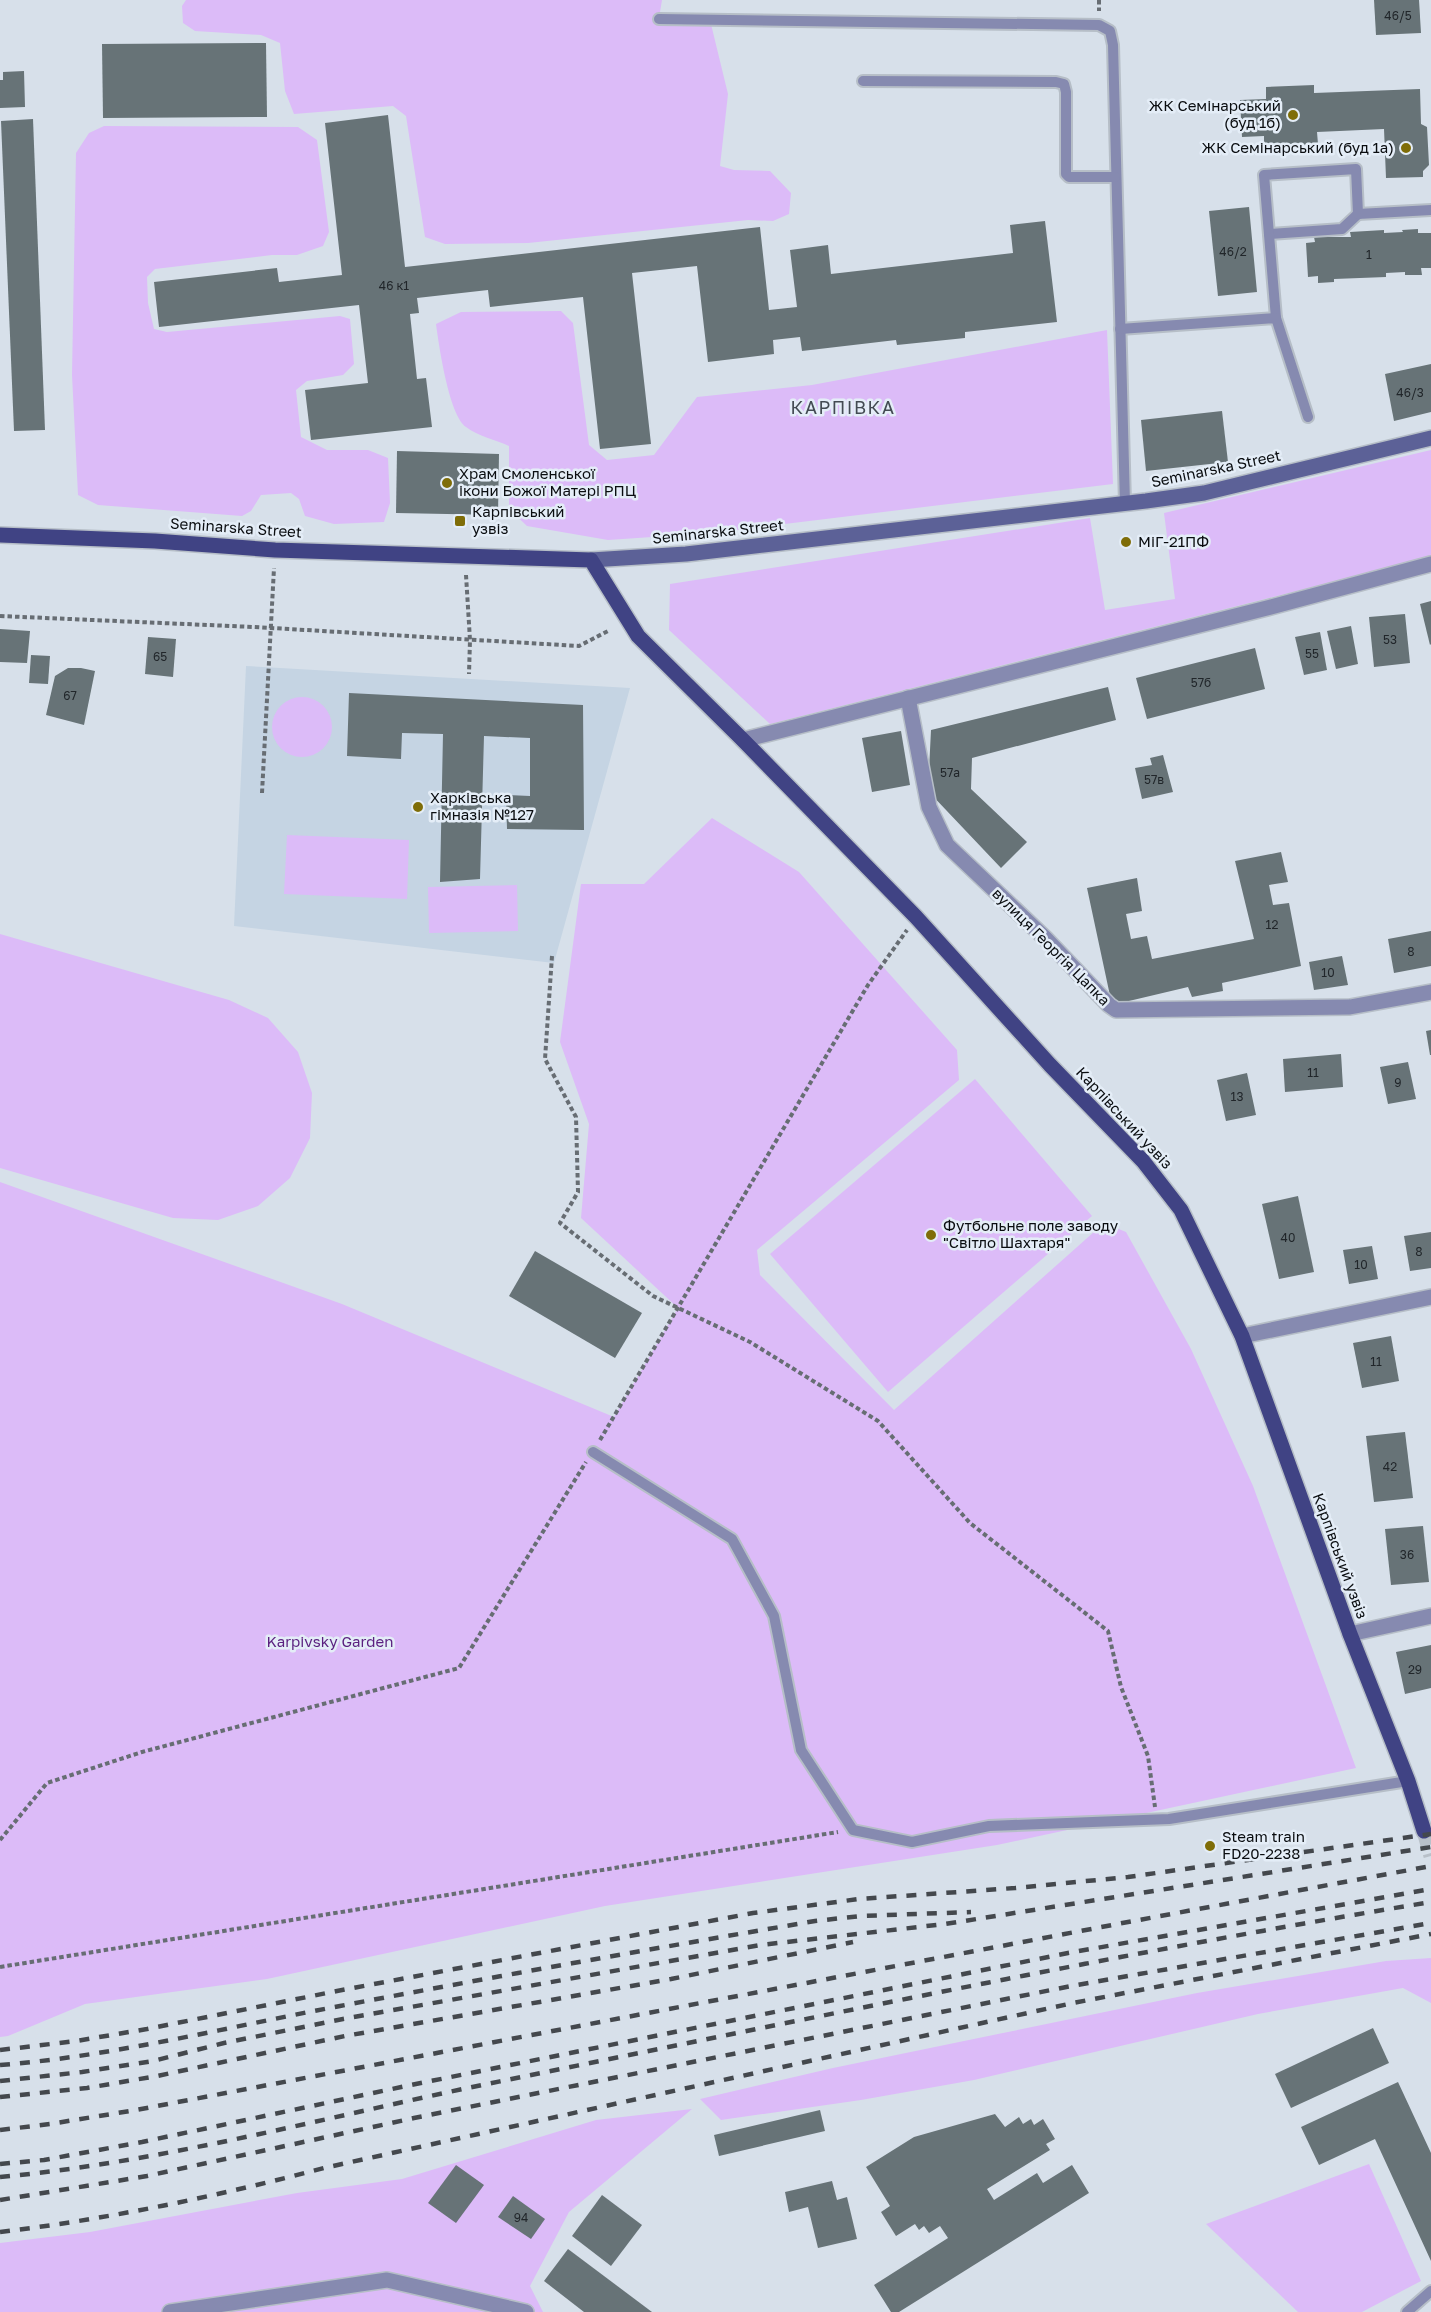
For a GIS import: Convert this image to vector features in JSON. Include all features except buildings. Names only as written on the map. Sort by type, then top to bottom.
[{"type":"main road","name":"Seminarska Street","points":[[0,535],[154,541],[274,550],[591,560],[686,554],[1204,493],[1431,438]]},
{"type":"main road","name":"Карпівський узвіз","points":[[591,560],[638,636],[916,918],[1149,1169],[1181,1210],[1242,1336],[1350,1634],[1408,1781],[1424,1831]]},
{"type":"street","points":[[743,740],[1256,611],[1431,564]]},
{"type":"street","name":"вулиця Георгія Цапка","points":[[908,698],[929,807],[947,845],[1045,938],[1116,1010],[1350,1008],[1431,992]]},
{"type":"street","points":[[1242,1336],[1431,1297]]},
{"type":"street","points":[[1350,1634],[1431,1616]]},
{"type":"street","points":[[170,2312],[387,2280],[526,2312]]},
{"type":"lane","points":[[659,19],[1100,25],[1110,31],[1113,45],[1125,504]]},
{"type":"lane","points":[[863,81],[1056,82],[1064,84],[1066,92],[1066,174],[1069,177],[1115,177]]},
{"type":"lane","points":[[1308,417],[1276,318],[1264,175],[1356,169],[1358,214]]},
{"type":"lane","points":[[1269,234],[1342,229],[1358,214],[1431,210]]},
{"type":"lane","points":[[1120,329],[1276,318]]},
{"type":"lane","points":[[592,1452],[732,1539],[774,1616],[801,1750],[853,1830],[912,1842],[989,1826],[1169,1819],[1408,1781]]},
{"type":"lane","points":[[1407,2312],[1431,2290]]},
{"type":"path","points":[[262,794],[274,568]]},
{"type":"path","points":[[466,575],[470,640],[469,674]]},
{"type":"path","points":[[0,616],[270,628],[579,646],[608,631]]},
{"type":"path","points":[[0,1840],[47,1783],[142,1752],[459,1668],[592,1452],[868,985],[916,918]]},
{"type":"path","points":[[552,956],[545,1059],[576,1117],[578,1192],[560,1223],[653,1296],[750,1342],[878,1421],[970,1523],[1108,1631],[1121,1687],[1148,1756],[1156,1819]]},
{"type":"path","points":[[0,1967],[853,1830]]},
{"type":"shaded area","name":"Харківська гімназія №127","points":[[246,666],[630,688],[554,963],[234,926]]},
{"type":"green space","points":[[186,0],[662,0],[659,18],[710,20],[728,94],[720,166],[734,170],[770,171],[791,193],[789,214],[773,221],[748,220],[528,243],[445,244],[425,237],[406,116],[393,106],[294,114],[285,91],[280,43],[261,35],[195,31],[183,23],[182,6]]},
{"type":"green space","points":[[104,126],[298,127],[317,140],[329,232],[323,246],[297,255],[272,255],[155,269],[147,277],[148,303],[154,329],[167,332],[340,316],[350,319],[354,364],[343,375],[307,381],[296,390],[301,437],[327,450],[368,450],[388,458],[390,503],[384,522],[334,524],[305,516],[299,499],[291,493],[261,495],[251,511],[242,516],[98,505],[78,495],[72,375],[76,153],[89,133]]},
{"type":"green space","points":[[561,311],[573,323],[589,445],[607,460],[654,455],[697,397],[812,385],[1107,330],[1113,484],[711,533],[608,540],[527,526],[509,509],[509,446],[466,427],[455,409],[446,379],[436,324],[461,312]]},
{"type":"green space","points":[[1431,450],[1431,557],[770,724],[669,630],[670,584],[1090,518],[1105,610],[1175,599],[1164,513]]},
{"type":"green space","points":[[302,697],[319,702],[327,710],[332,727],[327,744],[319,752],[302,757],[285,752],[277,744],[272,727],[277,710],[285,702]]},
{"type":"green space","name":"Karpivsky Garden","points":[[712,818],[799,872],[957,1050],[959,1080],[757,1250],[760,1275],[894,1410],[1104,1223],[1126,1232],[1191,1349],[1253,1486],[1356,1768],[997,1845],[605,1906],[267,1979],[85,2004],[8,2036],[0,2037],[0,1182],[342,1304],[614,1417],[678,1308],[581,1218],[589,1124],[560,1042],[581,884],[644,884]]},
{"type":"green space","points":[[287,835],[409,840],[407,899],[284,894]]},
{"type":"green space","points":[[517,885],[518,931],[429,933],[428,887]]},
{"type":"green space","points":[[0,934],[229,1000],[268,1018],[298,1052],[312,1093],[310,1138],[290,1178],[258,1206],[218,1220],[173,1218],[0,1168]]},
{"type":"green space","name":"Футбольне поле заводу \"Світло Шахтаря\"","points":[[975,1079],[1092,1216],[888,1392],[770,1254]]},
{"type":"green space","points":[[1431,1958],[1431,2003],[1403,1988],[1258,2014],[974,2080],[861,2100],[721,2120],[700,2099],[833,2068],[1197,1993],[1386,1961]]},
{"type":"green space","points":[[692,2109],[569,2212],[530,2286],[543,2312],[0,2312],[0,2243],[90,2232],[297,2193],[402,2179],[596,2120]]},
{"type":"green space","points":[[1369,2164],[1421,2281],[1362,2312],[1298,2312],[1206,2224]]},
{"type":"tunnel","points":[[1424,1831],[1431,1856]]},
{"type":"railway","points":[[0,2050],[76,2041],[147,2029],[753,1913],[859,1899],[1128,1877],[1431,1834]]},
{"type":"railway","points":[[0,2081],[153,2061],[224,2043],[343,2019],[760,1945],[945,1924],[1431,1847]]},
{"type":"railway","points":[[0,2130],[136,2110],[1431,1866]]},
{"type":"railway","points":[[0,2164],[44,2160],[142,2142],[406,2086],[1068,1953],[1431,1889]]},
{"type":"railway","points":[[0,2177],[122,2161],[182,2150],[482,2085],[956,1989],[1431,1902]]},
{"type":"railway","points":[[0,2065],[128,2048],[459,1984],[815,1921],[861,1916],[971,1912]]},
{"type":"railway","points":[[0,2200],[147,2176],[414,2118],[1071,1986],[1431,1923]]},
{"type":"railway","points":[[0,2232],[163,2206],[324,2168],[1073,2003],[1431,1934]]},
{"type":"railway","points":[[0,2097],[87,2088],[157,2076],[345,2036],[671,1979],[853,1942]]},
{"type":"place","name":"ЖК Семінарський (буд 1б)","points":[[1293,115]]},
{"type":"place","name":"ЖК Семінарський (буд 1а)","points":[[1406,148]]},
{"type":"place","name":"Храм Смоленської ікони Божої Матері РПЦ","points":[[447,483]]},
{"type":"place","name":"Карпівський узвіз","points":[[460,521]]},
{"type":"place","name":"МіГ-21ПФ","points":[[1126,542]]},
{"type":"place","name":"Харківська гімназія №127","points":[[418,807]]},
{"type":"place","name":"Футбольне поле заводу \"Світло Шахтаря\"","points":[[931,1235]]},
{"type":"place","name":"Steam train FD20-2238","points":[[1210,1846]]},
{"type":"district","name":"КАРПІВКА","points":[[843,408]]}]
